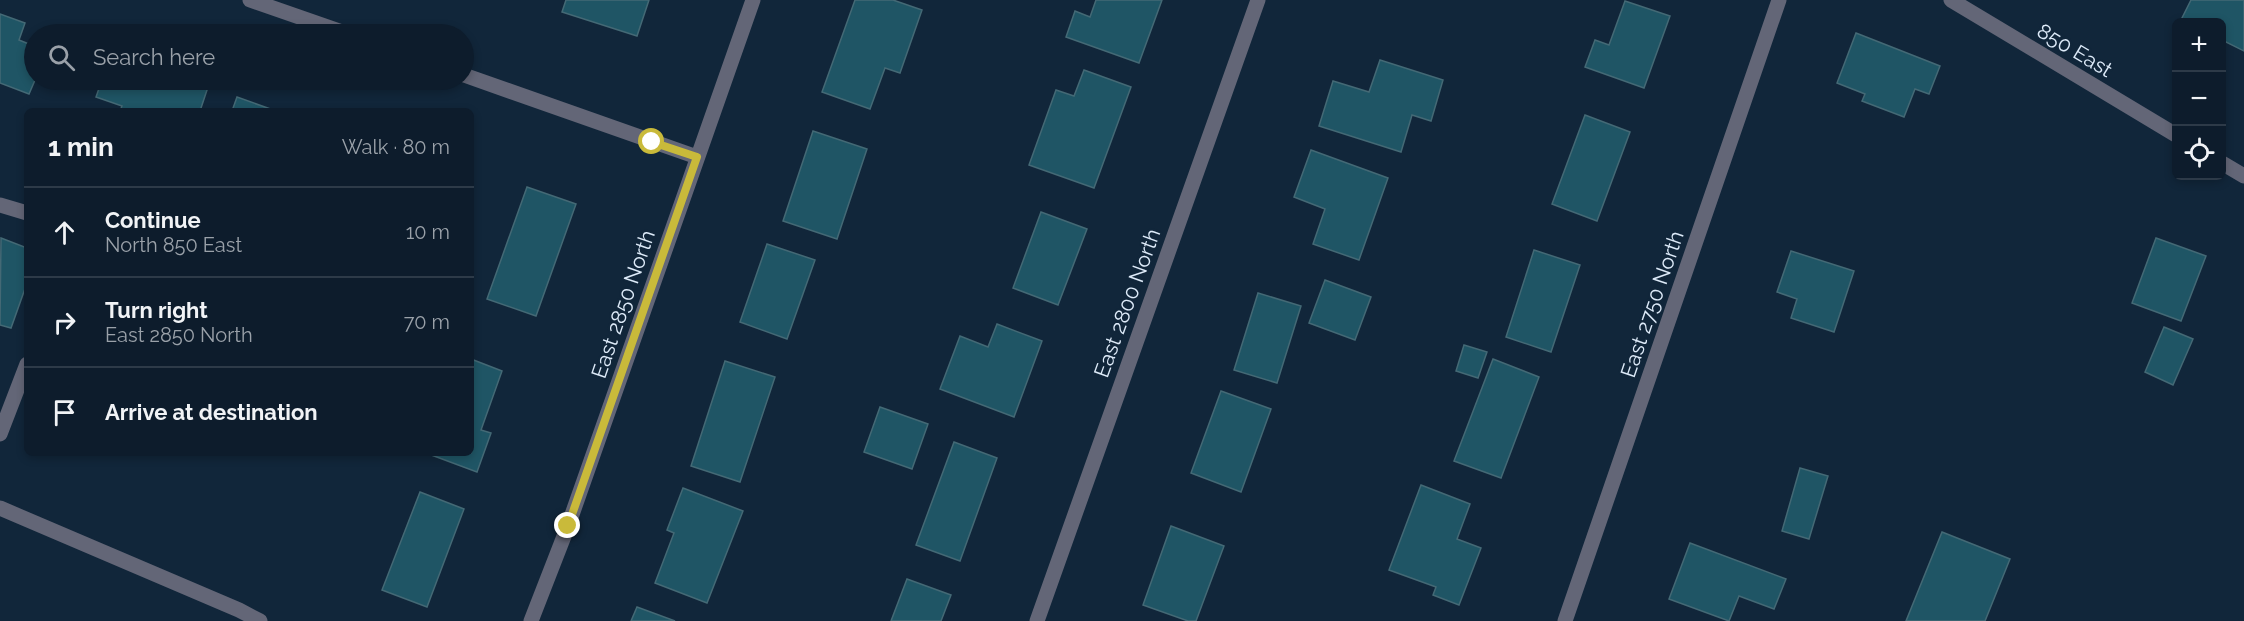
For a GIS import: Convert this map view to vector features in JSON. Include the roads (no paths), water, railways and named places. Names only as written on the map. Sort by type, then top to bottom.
[{"type":"street","points":[[250,0],[319,24]]},
{"type":"street","name":"East 2850 North","points":[[531,621],[568,526],[753,0]]},
{"type":"street","name":"East 2800 North","points":[[1037,621],[1258,0]]},
{"type":"street","name":"East 2750 North","points":[[1565,621],[1779,0]]},
{"type":"street","name":"850 East","points":[[1951,0],[2172,133]]},
{"type":"street","points":[[474,79],[697,157]]},
{"type":"street","points":[[2226,165],[2244,176]]},
{"type":"street","points":[[0,205],[24,212]]},
{"type":"street","points":[[0,435],[24,372]]},
{"type":"street","points":[[0,508],[261,621]]}]
